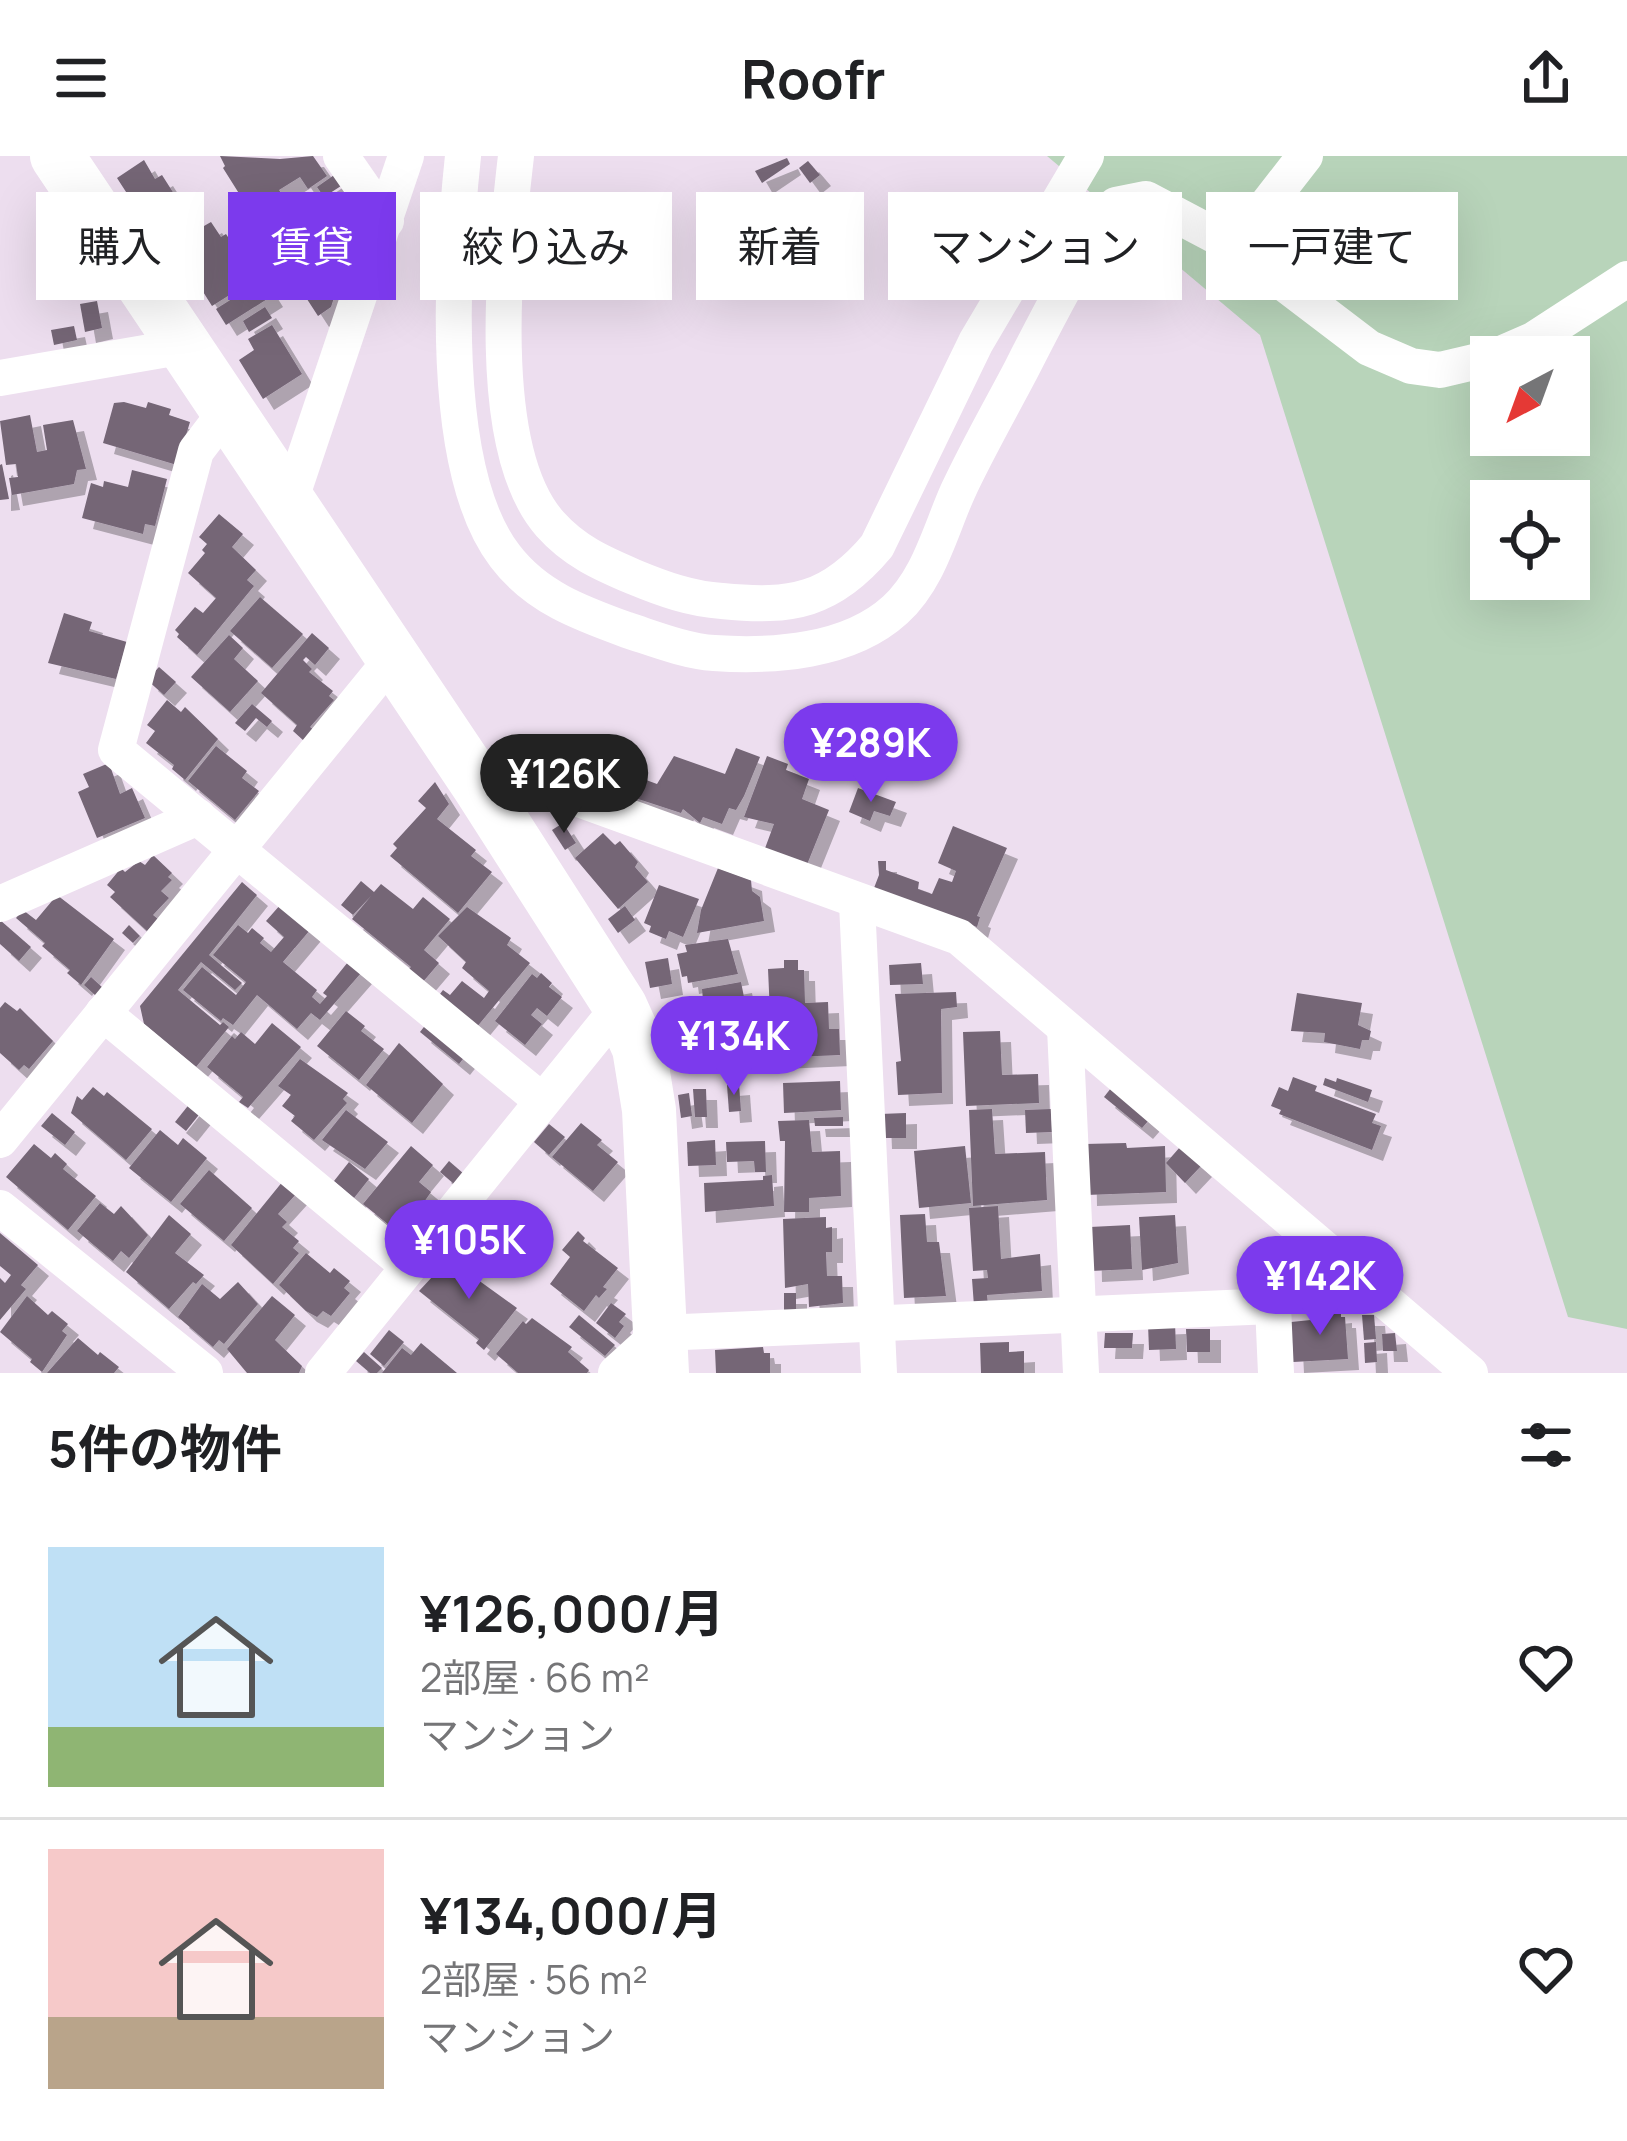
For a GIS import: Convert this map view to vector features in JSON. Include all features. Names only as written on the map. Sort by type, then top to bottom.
[{"type":"street","points":[[57,156],[479,786],[620,1006],[639,1048],[649,1110],[661,1353]]},
{"type":"street","points":[[341,156],[366,192]]},
{"type":"street","points":[[395,192],[406,156]]},
{"type":"street","points":[[463,156],[456,219],[453,366],[474,491],[491,531],[504,555],[563,607],[700,652],[764,654],[818,648],[877,625],[922,578],[959,490],[1030,353],[1116,205],[1146,199],[1206,231]]},
{"type":"street","points":[[516,156],[506,277],[508,416],[515,451],[546,520],[585,556],[664,589],[701,599],[758,604],[795,602],[826,590],[854,574],[877,546],[976,341],[1086,156]]},
{"type":"street","points":[[1277,192],[1305,156]]},
{"type":"street","points":[[1539,336],[1627,279]]},
{"type":"street","points":[[289,504],[359,300]]},
{"type":"street","points":[[1306,300],[1369,348],[1411,366],[1440,370],[1470,363]]},
{"type":"street","points":[[0,378],[185,346]]},
{"type":"street","points":[[228,410],[196,451],[116,750],[542,1101]]},
{"type":"street","points":[[0,1140],[392,659]]},
{"type":"street","points":[[479,786],[532,782],[958,937],[1470,1373]]},
{"type":"street","points":[[0,904],[198,817]]},
{"type":"street","points":[[857,903],[879,1373]]},
{"type":"street","points":[[322,1373],[620,1006]]},
{"type":"street","points":[[103,1013],[408,1266]]},
{"type":"street","points":[[1065,1028],[1081,1373]]},
{"type":"street","points":[[0,1208],[205,1373]]},
{"type":"street","points":[[1276,1373],[1273,1306],[1323,1250]]},
{"type":"street","points":[[616,1373],[661,1353],[877,1323],[1273,1306]]},
{"type":"green space","points":[[1047,156],[1627,156],[1627,1329],[1568,1317],[1260,335],[1218,300],[1458,300],[1458,192],[1206,192],[1206,290],[1182,269],[1182,192],[1090,192]]},
{"type":"building","points":[[220,156],[313,156],[327,176],[308,189],[300,177],[280,192],[238,192]]},
{"type":"building","points":[[787,158],[790,164],[762,183],[755,171]]},
{"type":"building","points":[[144,160],[155,179],[162,175],[173,192],[126,192],[117,178]]},
{"type":"building","points":[[808,161],[820,175],[810,183],[799,168]]},
{"type":"building","points":[[337,173],[344,184],[332,192],[320,192],[317,187]]},
{"type":"building","points":[[211,222],[221,237],[228,237],[228,296],[212,306],[204,293],[204,226]]},
{"type":"building","points":[[230,300],[266,300],[226,325],[216,309]]},
{"type":"building","points":[[308,300],[333,300],[331,307],[318,316]]},
{"type":"building","points":[[97,301],[102,328],[85,332],[80,304]]},
{"type":"building","points":[[265,307],[272,318],[249,332],[243,321]]},
{"type":"building","points":[[272,325],[302,374],[263,399],[239,360],[254,350],[248,339]]},
{"type":"building","points":[[74,326],[77,340],[54,345],[51,330]]},
{"type":"building","points":[[148,402],[190,422],[177,465],[103,443],[114,403],[146,408]]},
{"type":"building","points":[[30,415],[37,452],[47,450],[43,425],[73,420],[86,469],[77,470],[74,484],[12,495],[9,478],[18,477],[16,464],[6,465],[0,421]]},
{"type":"building","points":[[0,465],[9,499],[0,500]]},
{"type":"building","points":[[132,470],[167,479],[155,526],[145,524],[143,534],[82,518],[91,483],[128,487]]},
{"type":"building","points":[[219,514],[243,534],[232,547],[256,570],[247,580],[254,586],[197,655],[175,630],[195,607],[203,613],[216,598],[188,573],[205,553],[207,544],[199,537]]},
{"type":"building","points":[[260,597],[303,634],[272,668],[230,631]]},
{"type":"building","points":[[64,613],[92,622],[89,631],[127,642],[116,679],[48,663]]},
{"type":"building","points":[[312,633],[329,648],[315,665],[306,657],[303,660],[312,669],[309,672],[333,691],[329,696],[334,700],[304,741],[293,731],[297,725],[261,693]]},
{"type":"building","points":[[229,635],[243,648],[234,659],[258,681],[230,712],[191,677]]},
{"type":"building","points":[[159,667],[176,682],[164,695],[147,680]]},
{"type":"building","points":[[167,700],[181,712],[185,707],[218,739],[185,780],[146,743],[155,731],[147,725]]},
{"type":"building","points":[[252,704],[272,721],[267,727],[256,718],[245,731],[235,723]]},
{"type":"building","points":[[216,746],[247,771],[242,778],[259,791],[235,820],[188,781]]},
{"type":"building","points":[[736,748],[760,757],[744,796],[736,810],[729,808],[722,824],[703,817],[700,823],[683,809],[681,813],[620,793],[627,773],[657,784],[674,756],[725,774]]},
{"type":"building","points":[[767,756],[809,779],[802,799],[829,810],[806,867],[764,851],[774,824],[744,817]]},
{"type":"building","points":[[109,763],[120,794],[132,788],[145,818],[97,838],[78,792],[89,787],[83,774]]},
{"type":"building","points":[[435,782],[449,804],[437,819],[476,850],[471,856],[492,872],[458,913],[390,856],[397,848],[393,844],[426,808],[418,801]]},
{"type":"building","points":[[858,788],[896,802],[890,816],[874,811],[870,821],[849,812]]},
{"type":"building","points":[[563,823],[576,843],[565,850],[552,830]]},
{"type":"building","points":[[953,826],[1007,848],[977,916],[977,927],[874,888],[878,861],[886,861],[886,870],[919,882],[918,889],[932,894],[939,878],[952,882],[956,871],[938,863]]},
{"type":"building","points":[[603,833],[615,845],[620,841],[648,882],[618,909],[575,858]]},
{"type":"building","points":[[153,855],[172,873],[168,877],[172,880],[161,891],[169,898],[153,915],[158,919],[147,931],[110,897],[115,892],[107,885],[121,868],[125,872],[139,861],[145,865]]},
{"type":"building","points":[[718,868],[751,880],[764,921],[697,933]]},
{"type":"building","points":[[361,881],[374,892],[381,884],[413,909],[423,897],[450,919],[424,950],[439,963],[422,983],[407,971],[411,967],[352,919],[371,896],[353,915],[341,905]]},
{"type":"building","points":[[242,882],[257,895],[209,955],[242,983],[235,990],[201,962],[178,990],[220,1025],[229,1027],[196,1067],[144,1024],[140,1006]]},
{"type":"building","points":[[659,885],[699,899],[683,937],[669,931],[666,939],[649,932],[651,926],[644,923]]},
{"type":"building","points":[[57,895],[114,939],[81,985],[16,918],[23,910],[36,920]]},
{"type":"building","points":[[281,904],[310,930],[283,962],[317,990],[312,997],[320,1004],[327,996],[323,993],[348,962],[361,973],[320,1020],[311,1013],[297,1029],[257,995],[233,1025],[221,1021],[183,990],[202,967],[236,995],[246,982],[213,955],[238,925],[248,933],[252,928],[271,952],[284,937],[266,921]]},
{"type":"building","points":[[625,906],[635,920],[618,933],[608,919]]},
{"type":"building","points":[[467,907],[511,938],[507,945],[530,963],[476,1028],[437,998],[443,990],[450,995],[462,981],[484,998],[489,991],[462,968],[466,962],[438,936]]},
{"type":"building","points":[[0,920],[31,947],[19,961],[0,944]]},
{"type":"building","points":[[129,925],[140,936],[133,943],[122,933]]},
{"type":"building","points":[[728,939],[738,974],[688,983],[687,976],[682,977],[677,954],[687,952],[685,945]]},
{"type":"building","points":[[668,958],[672,984],[650,988],[645,962]]},
{"type":"building","points":[[784,960],[798,960],[798,970],[804,970],[805,1003],[828,1002],[829,1029],[839,1029],[840,1055],[772,1058],[768,969],[784,968]]},
{"type":"building","points":[[921,963],[923,984],[890,985],[889,965]]},
{"type":"building","points":[[541,973],[562,997],[547,1016],[537,1008],[531,1015],[542,1024],[525,1045],[495,1021],[532,974],[537,978]]},
{"type":"building","points":[[91,977],[103,988],[96,996],[84,985]]},
{"type":"building","points":[[741,982],[748,1017],[672,1029],[667,1005],[703,1000],[702,989]]},
{"type":"building","points":[[956,992],[957,1007],[941,1009],[942,1093],[898,1095],[896,1062],[901,1061],[895,994]]},
{"type":"building","points":[[1297,993],[1362,1003],[1358,1025],[1371,1031],[1369,1040],[1362,1040],[1360,1049],[1324,1042],[1325,1033],[1291,1031]]},
{"type":"building","points":[[5,1002],[17,1011],[20,1008],[53,1041],[29,1069],[24,1065],[19,1070],[0,1053],[0,1008]]},
{"type":"building","points":[[346,1011],[384,1049],[359,1080],[317,1046]]},
{"type":"building","points":[[272,1023],[301,1047],[248,1108],[239,1102],[243,1097],[207,1067],[232,1036],[235,1039],[241,1032],[255,1044]]},
{"type":"building","points":[[427,1023],[467,1054],[459,1064],[420,1032]]},
{"type":"building","points":[[734,1025],[737,1040],[704,1047],[701,1036],[707,1031]]},
{"type":"building","points":[[1000,1031],[1002,1075],[1038,1074],[1039,1103],[966,1106],[963,1032]]},
{"type":"building","points":[[399,1043],[443,1084],[412,1123],[366,1085]]},
{"type":"building","points":[[300,1059],[348,1093],[343,1099],[347,1103],[314,1140],[291,1121],[295,1116],[282,1106],[291,1095],[278,1086]]},
{"type":"building","points":[[1293,1077],[1317,1086],[1315,1091],[1376,1114],[1372,1123],[1381,1126],[1372,1150],[1279,1114],[1281,1110],[1271,1106],[1279,1087],[1288,1091]]},
{"type":"building","points":[[1325,1078],[1372,1090],[1368,1102],[1323,1085]]},
{"type":"building","points":[[840,1081],[841,1110],[784,1113],[783,1083]]},
{"type":"building","points":[[739,1084],[741,1111],[729,1112],[727,1085]]},
{"type":"building","points":[[93,1087],[104,1096],[107,1092],[152,1129],[126,1160],[71,1113],[77,1096],[82,1100]]},
{"type":"building","points":[[1111,1088],[1149,1120],[1142,1128],[1104,1097]]},
{"type":"building","points":[[693,1089],[706,1089],[707,1117],[695,1117]]},
{"type":"building","points":[[689,1093],[692,1116],[681,1118],[678,1095]]},
{"type":"building","points":[[191,1102],[202,1111],[186,1131],[175,1122]]},
{"type":"building","points":[[992,1109],[995,1154],[1045,1152],[1047,1200],[973,1206],[969,1110]]},
{"type":"building","points":[[1051,1109],[1052,1132],[1026,1133],[1025,1110]]},
{"type":"building","points":[[346,1110],[388,1142],[365,1169],[322,1140]]},
{"type":"building","points":[[52,1113],[75,1132],[65,1145],[41,1126]]},
{"type":"building","points":[[906,1113],[906,1138],[881,1138],[880,1114]]},
{"type":"building","points":[[843,1117],[843,1126],[815,1126],[814,1118]]},
{"type":"building","points":[[809,1120],[812,1152],[840,1151],[841,1196],[809,1198],[809,1212],[784,1212],[785,1141],[780,1141],[778,1121]]},
{"type":"building","points":[[581,1123],[618,1162],[593,1191],[552,1157]]},
{"type":"building","points":[[549,1124],[565,1137],[549,1155],[534,1142]]},
{"type":"building","points":[[160,1130],[178,1145],[183,1138],[207,1158],[171,1202],[129,1168]]},
{"type":"building","points":[[715,1140],[716,1165],[688,1166],[687,1142]]},
{"type":"building","points":[[765,1141],[766,1172],[755,1172],[754,1161],[727,1162],[726,1142]]},
{"type":"building","points":[[1126,1143],[1127,1148],[1165,1146],[1166,1192],[1086,1195],[1085,1144]]},
{"type":"building","points":[[34,1144],[51,1158],[55,1153],[67,1164],[63,1169],[96,1196],[68,1230],[6,1177]]},
{"type":"building","points":[[411,1146],[433,1165],[419,1182],[431,1192],[424,1202],[431,1208],[416,1225],[409,1219],[403,1226],[394,1219],[389,1225],[363,1204]]},
{"type":"building","points":[[965,1146],[971,1203],[919,1208],[914,1151]]},
{"type":"building","points":[[1180,1147],[1201,1166],[1185,1183],[1166,1163]]},
{"type":"building","points":[[449,1161],[464,1174],[454,1184],[440,1172]]},
{"type":"building","points":[[349,1162],[369,1179],[354,1198],[334,1181]]},
{"type":"building","points":[[209,1170],[252,1208],[224,1241],[180,1204]]},
{"type":"building","points":[[772,1175],[774,1206],[705,1212],[704,1183],[763,1180]]},
{"type":"building","points":[[283,1181],[297,1193],[278,1214],[287,1222],[282,1227],[299,1241],[293,1248],[299,1253],[273,1284],[231,1245]]},
{"type":"building","points":[[100,1203],[114,1214],[121,1206],[148,1235],[129,1258],[121,1251],[113,1261],[77,1231]]},
{"type":"building","points":[[998,1206],[1001,1259],[1040,1254],[1042,1291],[987,1295],[988,1305],[974,1306],[972,1279],[988,1278],[987,1270],[973,1271],[969,1208]]},
{"type":"building","points":[[925,1214],[927,1242],[939,1242],[946,1296],[904,1298],[900,1215]]},
{"type":"building","points":[[169,1215],[191,1234],[175,1253],[204,1275],[169,1309],[126,1272]]},
{"type":"building","points":[[1175,1215],[1178,1263],[1142,1270],[1139,1217]]},
{"type":"building","points":[[826,1217],[826,1228],[832,1227],[827,1276],[842,1276],[843,1303],[809,1307],[808,1284],[785,1288],[783,1219]]},
{"type":"building","points":[[1130,1225],[1132,1269],[1091,1271],[1090,1227]]},
{"type":"building","points":[[578,1231],[583,1241],[618,1268],[603,1287],[607,1289],[584,1311],[550,1284],[570,1257],[562,1250]]},
{"type":"building","points":[[0,1233],[38,1265],[21,1285],[26,1289],[0,1320],[0,1278],[5,1283],[11,1275],[0,1266]]},
{"type":"building","points":[[306,1253],[330,1273],[334,1268],[350,1281],[344,1288],[350,1293],[331,1316],[323,1311],[317,1317],[306,1311],[279,1285]]},
{"type":"building","points":[[449,1259],[517,1308],[484,1350],[476,1343],[479,1339],[419,1291]]},
{"type":"building","points":[[1319,1278],[1336,1295],[1320,1312],[1302,1296]]},
{"type":"building","points":[[238,1282],[258,1304],[224,1344],[219,1340],[213,1347],[178,1317],[202,1284],[220,1299]]},
{"type":"building","points":[[784,1293],[796,1293],[796,1315],[784,1316]]},
{"type":"building","points":[[27,1296],[48,1315],[52,1311],[68,1324],[62,1331],[67,1335],[42,1372],[0,1332]]},
{"type":"building","points":[[272,1296],[295,1315],[275,1340],[302,1366],[299,1373],[247,1373],[227,1349]]},
{"type":"building","points":[[611,1303],[626,1314],[615,1338],[596,1323]]},
{"type":"building","points":[[1341,1312],[1348,1359],[1293,1362],[1291,1322]]},
{"type":"building","points":[[579,1315],[615,1345],[605,1356],[569,1327]]},
{"type":"building","points":[[1362,1315],[1374,1315],[1376,1339],[1364,1340]]},
{"type":"building","points":[[532,1318],[572,1347],[568,1352],[587,1373],[518,1373],[496,1354],[523,1321],[526,1324]]},
{"type":"building","points":[[1175,1323],[1176,1349],[1149,1350],[1148,1324]]},
{"type":"building","points":[[1186,1329],[1210,1329],[1210,1352],[1187,1352]]},
{"type":"building","points":[[389,1330],[404,1342],[384,1366],[370,1354]]},
{"type":"building","points":[[1105,1333],[1133,1333],[1132,1348],[1104,1348]]},
{"type":"building","points":[[1395,1333],[1397,1351],[1383,1351],[1382,1334]]},
{"type":"building","points":[[78,1338],[119,1367],[114,1373],[47,1373]]},
{"type":"building","points":[[1009,1342],[1009,1352],[1024,1351],[1024,1373],[981,1373],[980,1343]]},
{"type":"building","points":[[1376,1342],[1377,1362],[1365,1363],[1364,1343]]},
{"type":"building","points":[[421,1343],[457,1373],[382,1373],[402,1348],[411,1355]]},
{"type":"building","points":[[763,1347],[764,1353],[770,1353],[770,1373],[716,1373],[715,1350]]},
{"type":"building","points":[[364,1352],[382,1368],[377,1373],[356,1361]]}]
